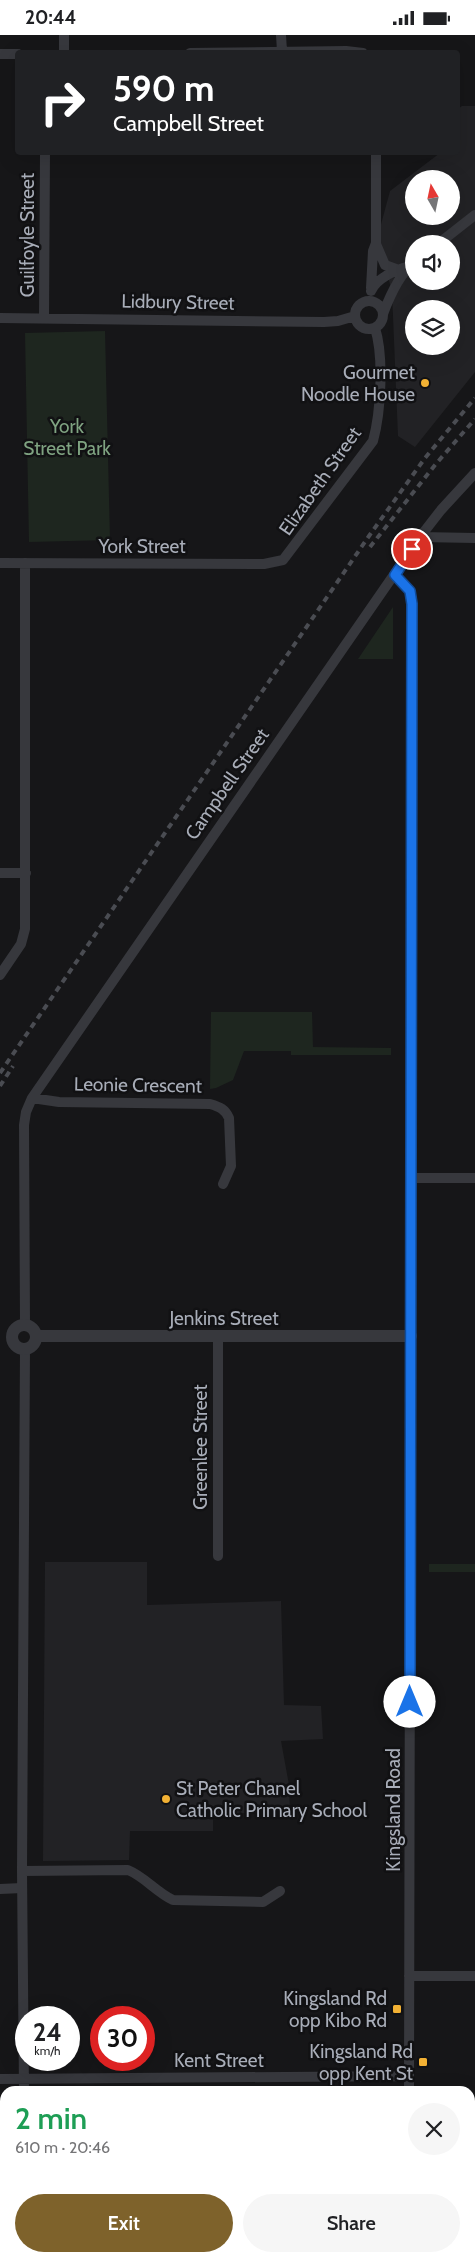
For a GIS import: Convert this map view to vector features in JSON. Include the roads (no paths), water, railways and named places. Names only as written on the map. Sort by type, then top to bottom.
[{"type":"street","points":[[64,35],[64,50]]},
{"type":"street","points":[[281,35],[282,50]]},
{"type":"street","points":[[0,55],[15,55]]},
{"type":"street","name":"Guilfoyle Street","points":[[44,318],[45,155]]},
{"type":"street","points":[[376,155],[376,243],[373,251],[372,288],[369,301],[358,307],[355,316],[357,322],[363,328],[375,328],[380,324],[392,292],[405,274]]},
{"type":"street","points":[[449,235],[475,215]]},
{"type":"street","points":[[376,243],[385,265],[396,269]]},
{"type":"street","points":[[372,288],[396,269],[405,267]]},
{"type":"street","points":[[369,301],[379,305],[384,314]]},
{"type":"street","name":"Lidbury Street","points":[[0,318],[324,322],[338,321],[355,316]]},
{"type":"street","name":"Elizabeth Street","points":[[284,560],[373,441],[378,421],[380,348],[375,328]]},
{"type":"street","name":"Campbell Street","points":[[25,1324],[24,1125],[26,1112],[32,1098],[420,537],[441,510],[475,473]]},
{"type":"street","points":[[420,537],[475,538]]},
{"type":"street","name":"York Street","points":[[0,563],[264,564],[284,560]]},
{"type":"street","points":[[0,975],[21,945],[24,936],[26,873],[25,563]]},
{"type":"street","name":"Kingsland Road","points":[[395,575],[410,591],[412,604],[409,2086]]},
{"type":"street","points":[[0,873],[26,873]]},
{"type":"street","name":"Leonie Crescent","points":[[32,1098],[59,1102],[210,1104],[220,1107],[229,1118],[231,1166],[223,1184]]},
{"type":"street","points":[[412,1178],[475,1178]]},
{"type":"street","points":[[25,1324],[33,1328],[36,1336],[34,1343],[25,1349],[16,1347],[6,1338],[15,1328],[25,1324]]},
{"type":"street","name":"Jenkins Street","points":[[36,1336],[411,1336]]},
{"type":"street","name":"Greenlee Street","points":[[218,1337],[218,1556]]},
{"type":"street","points":[[24,2086],[22,1871],[25,1349]]},
{"type":"street","points":[[22,1871],[128,1870],[138,1874],[163,1896],[172,1901],[263,1902],[280,1891]]},
{"type":"street","points":[[0,1889],[22,1888]]},
{"type":"street","points":[[409,1976],[475,1976]]},
{"type":"street","name":"Kent Street","points":[[0,2079],[409,2076]]},
{"type":"railway","points":[[0,1073],[369,536],[425,458],[475,398]]},
{"type":"railway","points":[[370,547],[435,465],[475,419]]},
{"type":"railway","points":[[0,1086],[13,1066]]},
{"type":"place","name":"Gourmet Noodle House","points":[[425,383]]},
{"type":"place","name":"St Peter Chanel Catholic Primary School","points":[[166,1799]]},
{"type":"place","name":"Kingsland Rd opp Kibo Rd","points":[[397,2009]]},
{"type":"place","name":"Kingsland Rd opp Kent St","points":[[423,2062]]},
{"type":"park label","name":"York Street Park","points":[[67,437]]}]
